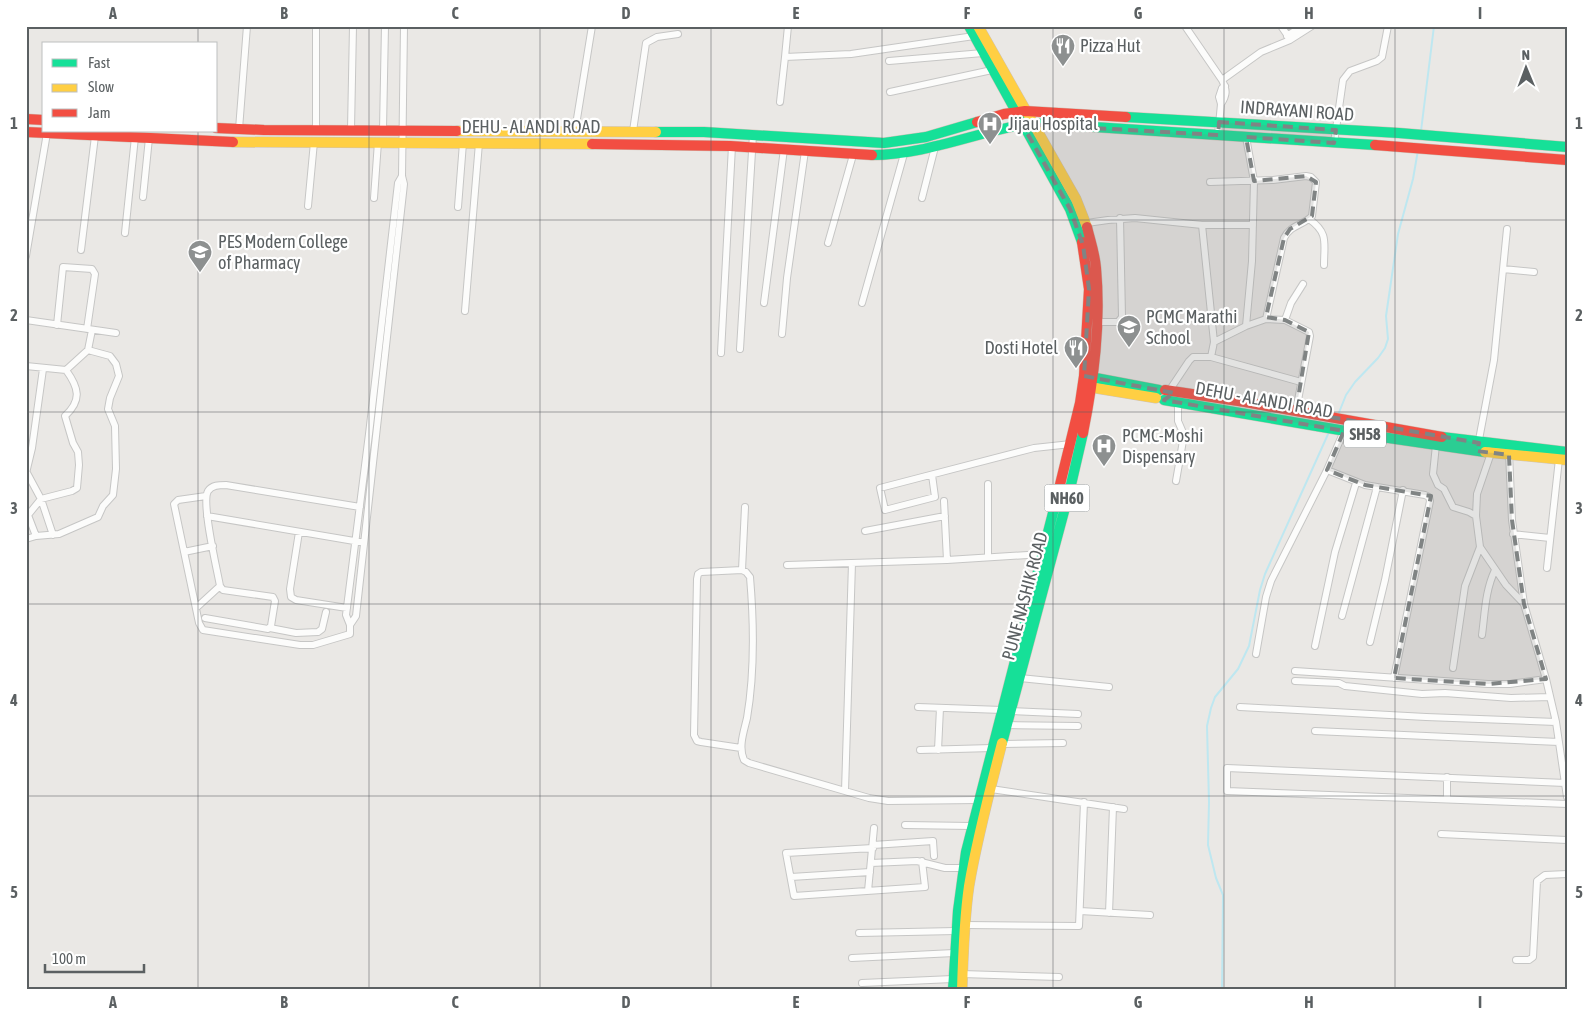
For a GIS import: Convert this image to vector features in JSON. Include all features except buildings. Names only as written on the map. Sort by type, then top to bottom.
[{"type":"main road","name":"PUNE NASHIK ROAD","points":[[962,990],[956,981],[954,953],[962,868],[992,748],[1020,678],[1074,469],[1098,322],[1096,263],[1087,223],[1076,199],[1027,123],[976,31],[969,26]]},
{"type":"main road","name":"PUNE NASHIK ROAD","points":[[976,31],[983,53],[992,70],[1020,111]]},
{"type":"main road","name":"DEHU - ALANDI ROAD","points":[[218,128],[704,132],[884,143],[926,136],[1020,111]]},
{"type":"main road","name":"INDRAYANI ROAD","points":[[1020,111],[1420,135],[1567,147]]},
{"type":"main road","points":[[26,119],[42,120]]},
{"type":"main road","name":"DEHU - ALANDI ROAD","points":[[26,132],[243,142],[463,142],[753,146],[884,156],[904,154],[935,147],[1027,123]]},
{"type":"main road","name":"PUNE NASHIK ROAD","points":[[956,981],[971,875],[1007,725],[1007,710],[1043,554],[1088,382],[1088,289],[1083,245],[1070,209],[1027,123]]},
{"type":"main road","name":"INDRAYANI ROAD","points":[[1027,123],[1419,148],[1567,160]]},
{"type":"main road","name":"DEHU - ALANDI ROAD","points":[[1088,382],[1163,394],[1296,411],[1478,447],[1564,457]]},
{"type":"main road","name":"DEHU - ALANDI ROAD","points":[[1163,394],[1178,402],[1344,431],[1436,445],[1478,447],[1491,453],[1509,451]]},
{"type":"street","points":[[240,129],[246,26]]},
{"type":"street","points":[[316,26],[316,129]]},
{"type":"street","points":[[351,129],[353,26]]},
{"type":"street","points":[[383,129],[385,26]]},
{"type":"street","points":[[206,496],[178,500],[174,504],[199,623],[203,630],[300,645],[313,644],[350,634],[350,625],[346,615],[397,223],[404,184],[402,176],[401,129],[404,26]]},
{"type":"street","points":[[576,130],[592,26]]},
{"type":"street","points":[[780,102],[788,26]]},
{"type":"street","points":[[1185,26],[1224,83]]},
{"type":"street","points":[[1281,26],[1289,38]]},
{"type":"street","points":[[1289,38],[1302,26]]},
{"type":"street","points":[[1218,135],[1221,104],[1219,97],[1224,83],[1261,52],[1312,26]]},
{"type":"street","points":[[1334,143],[1343,80],[1350,71],[1377,61],[1382,57],[1388,26]]},
{"type":"street","points":[[785,57],[851,54],[976,31]]},
{"type":"street","points":[[634,131],[646,43],[656,36],[678,34]]},
{"type":"street","points":[[889,61],[983,53]]},
{"type":"street","points":[[890,92],[992,70]]},
{"type":"street","points":[[26,256],[47,133]]},
{"type":"street","points":[[740,349],[753,134]]},
{"type":"street","points":[[81,250],[95,136]]},
{"type":"street","points":[[125,233],[135,137]]},
{"type":"street","points":[[1246,137],[1254,181],[1246,326]]},
{"type":"street","points":[[143,197],[148,138]]},
{"type":"street","points":[[308,206],[314,142]]},
{"type":"street","points":[[374,198],[378,142]]},
{"type":"street","points":[[458,207],[463,142]]},
{"type":"street","points":[[465,311],[479,143]]},
{"type":"street","points":[[721,353],[732,146]]},
{"type":"street","points":[[922,198],[935,147]]},
{"type":"street","points":[[764,304],[784,149]]},
{"type":"street","points":[[782,334],[805,151]]},
{"type":"street","points":[[862,303],[904,154]]},
{"type":"street","points":[[828,243],[853,155]]},
{"type":"street","points":[[1210,182],[1311,177],[1316,182],[1313,211],[1310,219],[1286,233],[1266,319]]},
{"type":"street","points":[[1087,223],[1120,218],[1202,225],[1253,225]]},
{"type":"street","points":[[1098,322],[1118,322],[1122,317],[1120,218]]},
{"type":"street","points":[[1310,219],[1323,232],[1324,265]]},
{"type":"street","points":[[350,625],[356,616],[397,223]]},
{"type":"street","points":[[1202,225],[1214,342],[1211,356]]},
{"type":"street","points":[[1478,447],[1494,360],[1507,229]]},
{"type":"street","points":[[26,366],[66,370],[88,350],[95,274],[92,269],[63,267],[57,325]]},
{"type":"street","points":[[1503,269],[1534,272]]},
{"type":"street","points":[[1285,320],[1291,304],[1303,284]]},
{"type":"street","points":[[1214,342],[1246,326],[1266,319],[1285,320],[1309,332],[1310,336],[1296,411]]},
{"type":"street","points":[[26,320],[116,334]]},
{"type":"street","points":[[26,540],[36,536],[53,535],[98,517],[103,506],[113,495],[116,469],[115,426],[108,408],[119,376],[116,364],[110,356],[88,350]]},
{"type":"street","points":[[1163,394],[1189,360],[1194,357],[1211,356],[1302,382]]},
{"type":"street","points":[[43,369],[34,439],[26,473],[41,499],[53,535]]},
{"type":"street","points":[[36,536],[27,512],[41,499],[78,488],[78,452],[73,443],[65,416],[73,409],[76,384],[66,370]]},
{"type":"street","points":[[1176,481],[1184,435],[1178,421],[1178,402]]},
{"type":"street","points":[[1256,654],[1266,597],[1271,581],[1327,470],[1344,431]]},
{"type":"street","points":[[932,475],[934,497],[885,510],[880,488],[1034,448],[1071,444]]},
{"type":"street","points":[[1436,445],[1433,474],[1435,480],[1444,489],[1453,507],[1476,516]]},
{"type":"street","points":[[1509,451],[1514,534],[1524,604],[1546,679],[1556,722],[1567,797]]},
{"type":"street","points":[[1491,453],[1477,494],[1476,516],[1480,547],[1506,585],[1524,604]]},
{"type":"street","points":[[1547,568],[1550,538],[1564,457]]},
{"type":"street","points":[[1327,470],[1356,482],[1429,497],[1430,501],[1394,678]]},
{"type":"street","points":[[1315,646],[1336,552],[1356,482]]},
{"type":"street","points":[[988,484],[988,557]]},
{"type":"street","points":[[270,628],[274,598],[227,591],[223,590],[220,586],[207,516],[206,496],[209,489],[214,486],[226,485],[360,507]]},
{"type":"street","points":[[1342,616],[1377,487]]},
{"type":"street","points":[[1370,642],[1391,551],[1402,490]]},
{"type":"street","points":[[944,501],[947,560]]},
{"type":"street","points":[[742,570],[745,507]]},
{"type":"street","points":[[207,516],[363,543]]},
{"type":"street","points":[[865,531],[945,516]]},
{"type":"street","points":[[299,532],[290,589],[291,597],[296,600],[347,608]]},
{"type":"street","points":[[1514,534],[1550,538]]},
{"type":"street","points":[[184,552],[213,546]]},
{"type":"street","points":[[1453,668],[1465,586],[1480,547]]},
{"type":"street","points":[[787,565],[947,560],[1043,554]]},
{"type":"street","points":[[845,791],[852,563]]},
{"type":"street","points":[[741,748],[697,741],[694,735],[698,574],[705,572],[742,570],[750,577],[754,637],[750,699],[741,748],[744,760],[869,798],[888,801],[978,800]]},
{"type":"street","points":[[1482,635],[1488,588],[1496,570]]},
{"type":"street","points":[[196,608],[220,586]]},
{"type":"street","points":[[205,618],[296,633],[318,632],[322,628],[326,612]]},
{"type":"street","points":[[1296,670],[1488,684],[1510,684],[1546,679]]},
{"type":"street","points":[[1020,678],[1109,687]]},
{"type":"street","points":[[1295,681],[1339,683],[1345,686],[1422,694],[1445,693],[1511,698],[1550,697]]},
{"type":"street","points":[[918,707],[1078,714]]},
{"type":"street","points":[[1240,707],[1556,722]]},
{"type":"street","points":[[938,750],[940,708]]},
{"type":"street","points":[[1007,725],[1078,726]]},
{"type":"street","points":[[1315,731],[1559,742]]},
{"type":"street","points":[[1002,744],[1063,743]]},
{"type":"street","points":[[920,750],[992,748]]},
{"type":"street","points":[[1565,782],[1227,768],[1227,791],[1567,804]]},
{"type":"street","points":[[1447,777],[1447,799]]},
{"type":"street","points":[[991,788],[1124,809]]},
{"type":"street","points":[[965,924],[1079,926],[1084,802]]},
{"type":"street","points":[[1109,913],[1113,807]]},
{"type":"street","points":[[905,825],[971,826]]},
{"type":"street","points":[[868,891],[874,828]]},
{"type":"street","points":[[1441,834],[1567,840]]},
{"type":"street","points":[[922,861],[925,887],[794,896],[786,853],[933,841],[934,856]]},
{"type":"street","points":[[871,863],[922,861],[945,868],[962,868]]},
{"type":"street","points":[[790,877],[870,872]]},
{"type":"street","points":[[1516,960],[1529,960],[1533,957],[1537,881],[1545,875],[1567,874]]},
{"type":"street","points":[[1080,911],[1150,915]]},
{"type":"street","points":[[859,933],[956,931]]},
{"type":"street","points":[[852,958],[954,953]]},
{"type":"street","points":[[862,983],[1059,977]]},
{"type":"highlighted area","points":[[1219,122],[1336,130],[1334,143],[1246,137],[1254,181],[1306,176],[1316,182],[1312,216],[1290,229],[1284,238],[1266,317],[1285,320],[1309,332],[1296,411],[1479,443],[1477,451],[1509,455],[1512,520],[1524,604],[1546,679],[1488,684],[1394,678],[1431,496],[1365,485],[1327,470],[1344,431],[1164,400],[1174,393],[1084,376],[1089,289],[1083,245],[1070,209],[1022,124],[1218,135]]},
{"type":"waterway","points":[[1421,131],[1434,26]]},
{"type":"waterway","points":[[1338,415],[1346,395],[1355,382],[1378,358],[1385,348],[1388,339],[1386,316],[1398,234],[1413,179],[1418,150]]},
{"type":"waterway","points":[[1222,990],[1223,895],[1216,878],[1208,845],[1207,726],[1215,697],[1238,669],[1249,646],[1265,574],[1329,432]]},
{"type":"traffic: fast","points":[[969,26],[1070,209],[1082,242]]},
{"type":"traffic: fast","points":[[1126,117],[1399,133],[1567,147]]},
{"type":"traffic: fast","points":[[656,132],[704,132],[884,143],[926,137],[977,122]]},
{"type":"traffic: fast","points":[[872,155],[913,151],[1032,123],[1375,145]]},
{"type":"traffic: fast","points":[[1085,376],[1159,390]]},
{"type":"traffic: fast","points":[[1164,400],[1375,436],[1485,452]]},
{"type":"traffic: fast","points":[[1002,743],[1070,489],[1083,433]]},
{"type":"traffic: fast","points":[[1442,437],[1567,452]]},
{"type":"traffic: fast","points":[[953,990],[958,911],[966,852],[1055,505]]},
{"type":"traffic: slow","points":[[978,26],[1076,199],[1087,227]]},
{"type":"traffic: slow","points":[[457,131],[656,132]]},
{"type":"traffic: slow","points":[[233,142],[592,144]]},
{"type":"traffic: slow","points":[[1083,386],[1156,398]]},
{"type":"traffic: slow","points":[[1485,452],[1567,460]]},
{"type":"traffic: slow","points":[[962,990],[963,951],[969,886],[1002,743]]},
{"type":"traffic: jam","points":[[977,122],[1004,114],[1025,111],[1126,117]]},
{"type":"traffic: jam","points":[[26,119],[42,120]]},
{"type":"traffic: jam","points":[[218,128],[457,131]]},
{"type":"traffic: jam","points":[[26,132],[233,142]]},
{"type":"traffic: jam","points":[[592,144],[730,146],[872,155]]},
{"type":"traffic: jam","points":[[1375,145],[1567,160]]},
{"type":"traffic: jam","points":[[1083,433],[1096,351],[1098,310],[1094,252],[1087,227]]},
{"type":"traffic: jam","points":[[1055,505],[1080,403],[1084,376],[1089,289],[1082,242]]},
{"type":"traffic: jam","points":[[1165,390],[1245,402],[1442,437]]},
{"type":"place","name":"Pizza Hut","points":[[1063,67]]},
{"type":"place","name":"Jijau Hospital","points":[[990,145]]},
{"type":"place","name":"PES Modern College of Pharmacy","points":[[200,273]]},
{"type":"place","name":"PCMC Marathi School","points":[[1129,348]]},
{"type":"place","name":"Dosti Hotel","points":[[1076,369]]},
{"type":"place","name":"PCMC-Moshi Dispensary","points":[[1104,467]]}]
